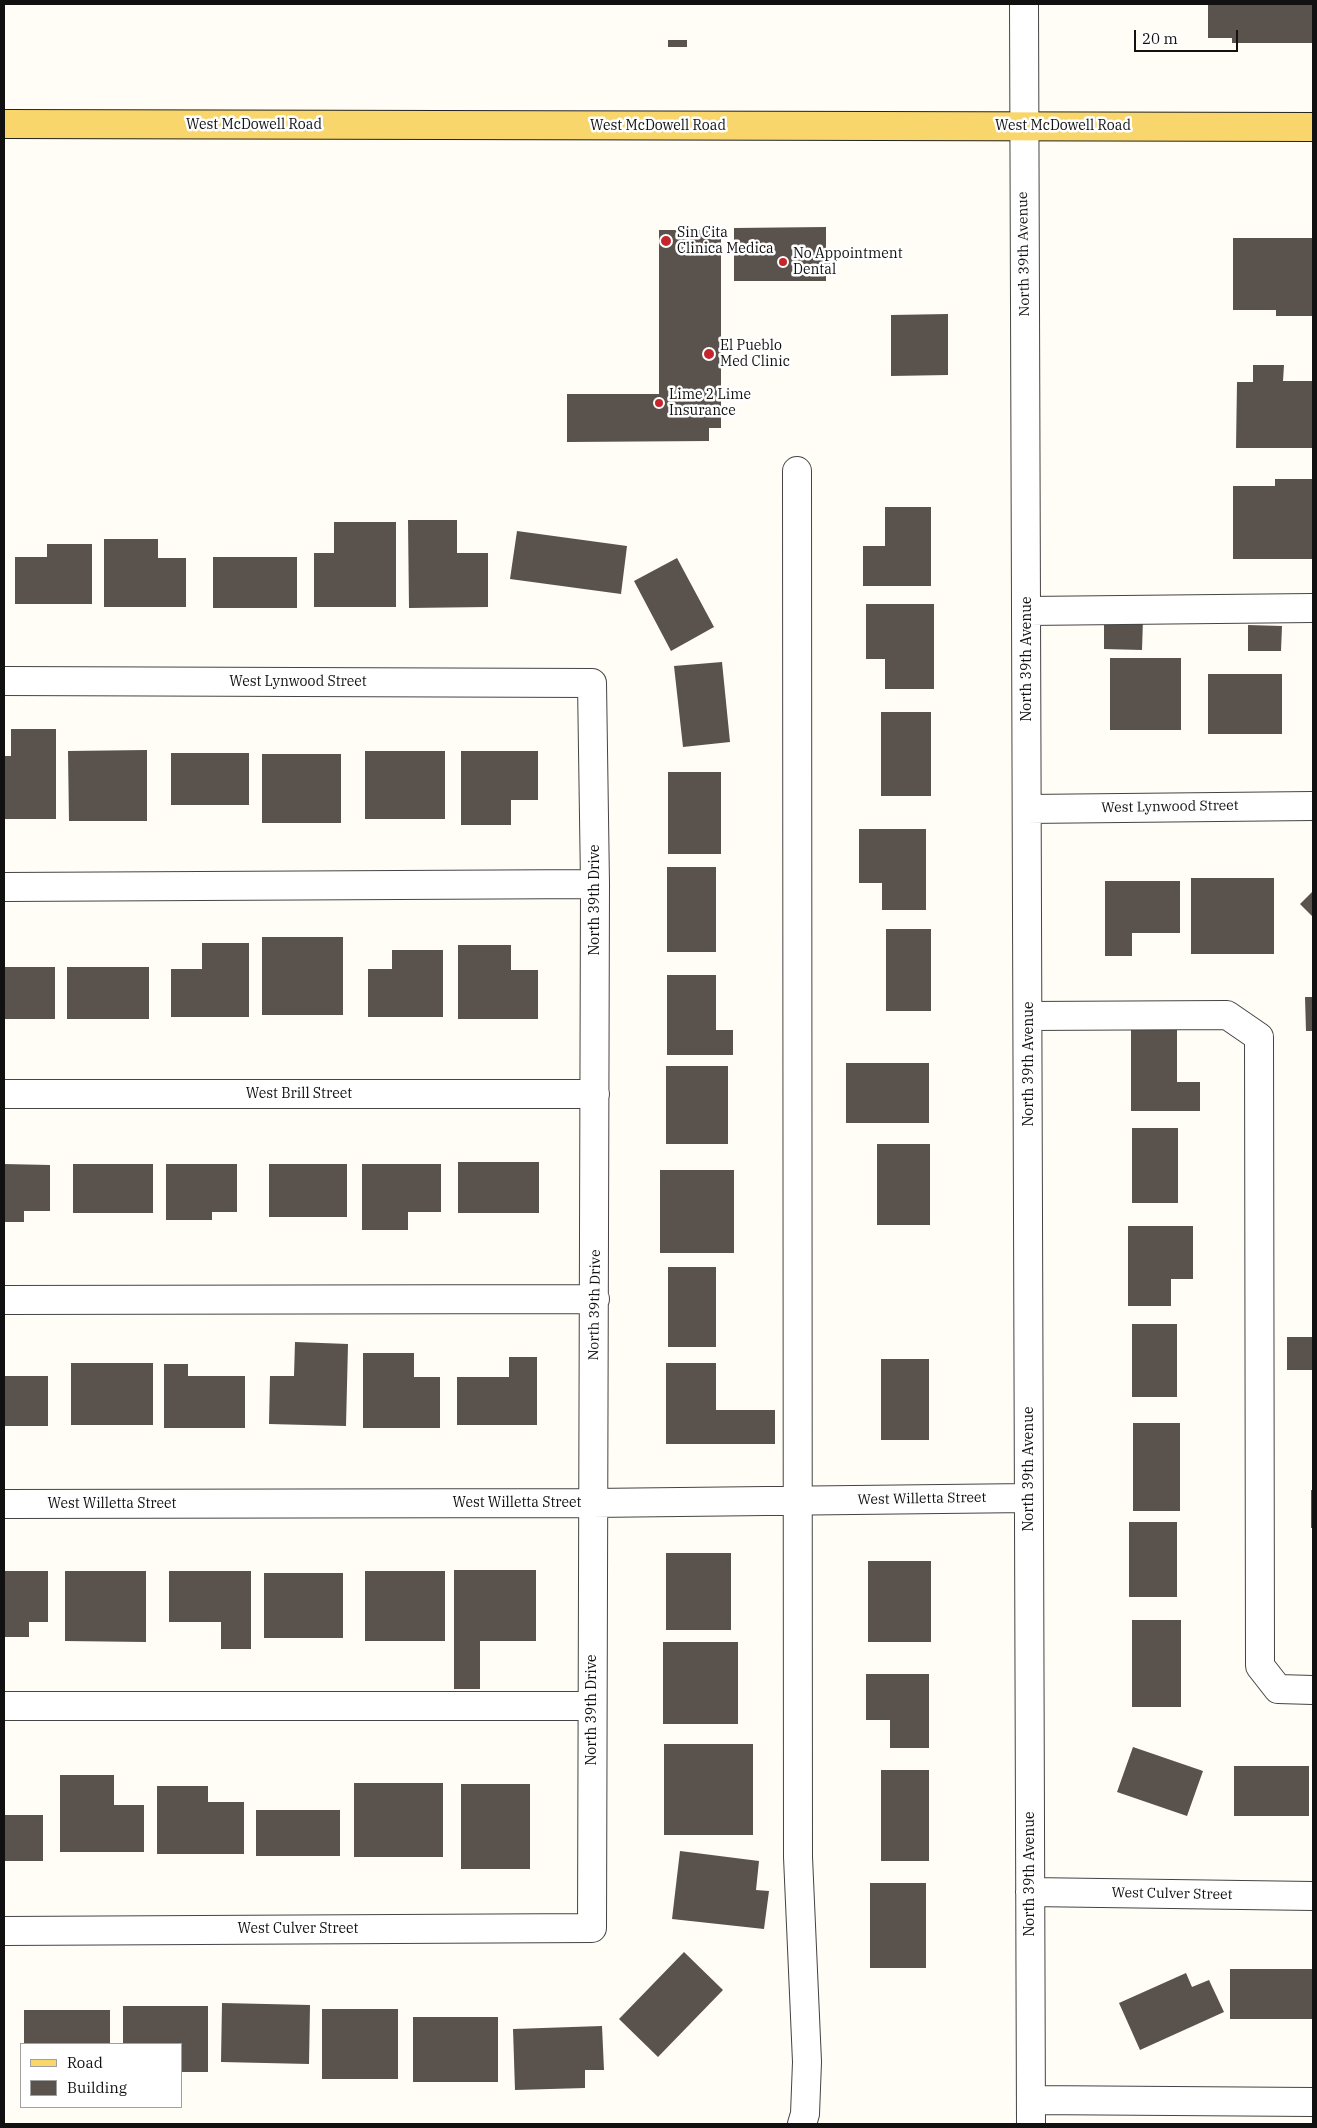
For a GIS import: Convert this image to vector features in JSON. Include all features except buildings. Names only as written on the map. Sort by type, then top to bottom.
[{"type":"main road","name":"West McDowell Road","points":[[4,124],[1313,127]]},
{"type":"street","name":"North 39th Avenue","points":[[1024,4],[1031,2112]]},
{"type":"street","points":[[797,471],[798,1857],[807,2062],[805,2114],[802,2124]]},
{"type":"street","points":[[1027,611],[1313,608]]},
{"type":"street","name":"West Lynwood Street","points":[[4,681],[592,683]]},
{"type":"street","name":"North 39th Drive","points":[[592,683],[595,884],[592,1928]]},
{"type":"street","name":"West Lynwood Street","points":[[1028,809],[1313,806]]},
{"type":"street","points":[[4,887],[595,884]]},
{"type":"street","points":[[1028,1016],[1227,1015],[1259,1037],[1260,1666],[1278,1689],[1313,1690]]},
{"type":"street","name":"West Brill Street","points":[[4,1094],[595,1094]]},
{"type":"street","points":[[4,1300],[595,1300]]},
{"type":"street","name":"West Willetta Street","points":[[4,1504],[592,1503],[1029,1498]]},
{"type":"street","points":[[4,1706],[592,1706]]},
{"type":"street","name":"West Culver Street","points":[[1030,1892],[1313,1896]]},
{"type":"street","name":"West Culver Street","points":[[4,1931],[592,1928]]},
{"type":"street","points":[[1031,2112],[1313,2102]]},
{"type":"place","name":"Sin Cita Clinica Medica","points":[[666,241]]},
{"type":"place","name":"No Appointment Dental","points":[[783,262]]},
{"type":"place","name":"El Pueblo Med Clinic","points":[[709,354]]},
{"type":"place","name":"Lime 2 Lime Insurance","points":[[659,403]]}]
